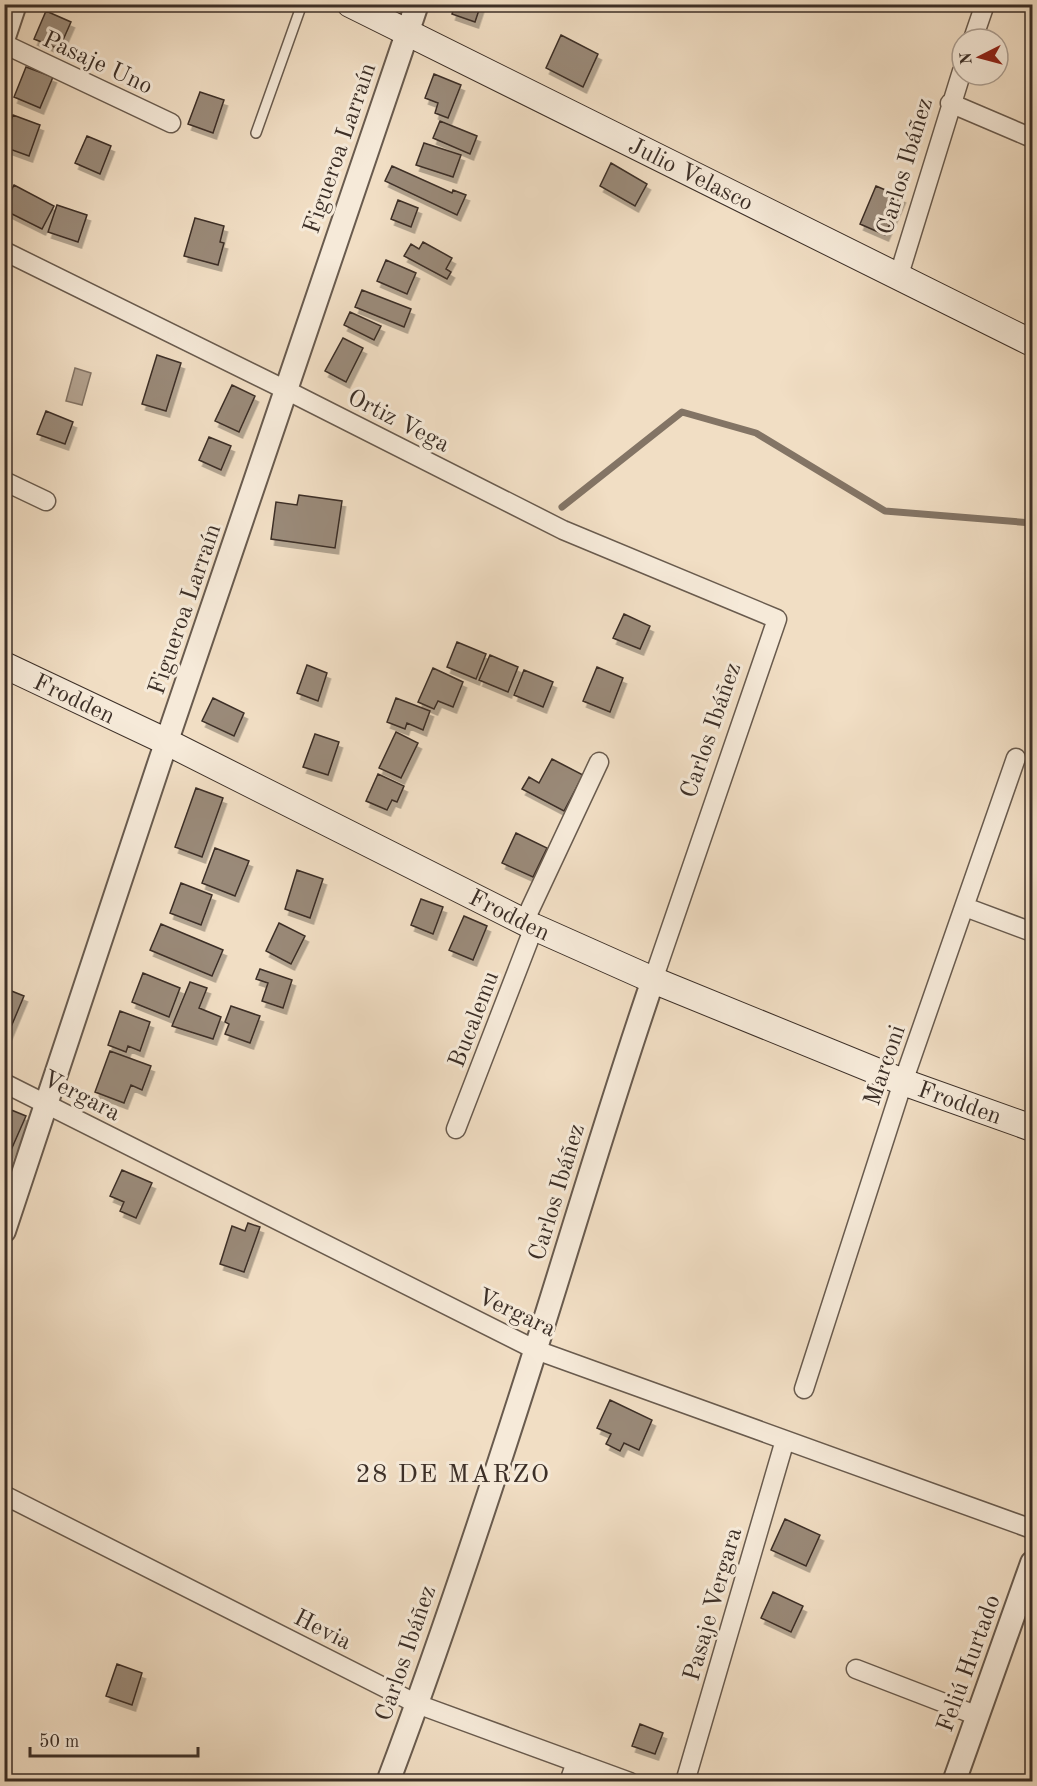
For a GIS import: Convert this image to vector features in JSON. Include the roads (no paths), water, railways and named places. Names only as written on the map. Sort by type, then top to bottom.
[{"type":"main road","name":"Julio Velasco","points":[[350,4],[1032,343]]},
{"type":"main road","name":"Frodden","points":[[4,665],[167,742],[529,924],[653,980],[903,1082],[1032,1128]]},
{"type":"street","points":[[4,37],[15,4]]},
{"type":"street","name":"Figueroa Larraín","points":[[4,1231],[417,4]]},
{"type":"street","points":[[977,27],[986,4]]},
{"type":"street","name":"Pasaje Uno","points":[[4,44],[171,123]]},
{"type":"street","name":"Carlos Ibáñez","points":[[898,278],[956,87]]},
{"type":"street","points":[[950,104],[1032,138]]},
{"type":"street","name":"Ortiz Vega","points":[[4,251],[563,530],[777,619]]},
{"type":"street","points":[[4,481],[46,501]]},
{"type":"street","name":"Carlos Ibáñez","points":[[388,1782],[417,1704],[536,1350],[628,1052],[777,619]]},
{"type":"street","name":"Marconi","points":[[804,1389],[903,1082],[1016,758]]},
{"type":"street","name":"Bucalemu","points":[[456,1129],[529,924],[599,762]]},
{"type":"street","points":[[965,907],[1032,932]]},
{"type":"street","name":"Vergara","points":[[4,1083],[536,1350],[1032,1529]]},
{"type":"street","name":"Pasaje Vergara","points":[[686,1782],[785,1440]]},
{"type":"street","name":"Hevia","points":[[4,1495],[417,1704],[630,1782]]},
{"type":"street","name":"Feliú Hurtado","points":[[954,1782],[1032,1563]]},
{"type":"street","points":[[856,1669],[978,1716]]},
{"type":"street","points":[[569,1782],[576,1762]]},
{"type":"lane","points":[[256,133],[302,4]]},
{"type":"waterway","points":[[562,507],[682,412],[756,433],[885,511],[1032,523]]},
{"type":"district","name":"28 DE MARZO","points":[[453,1473]]}]
